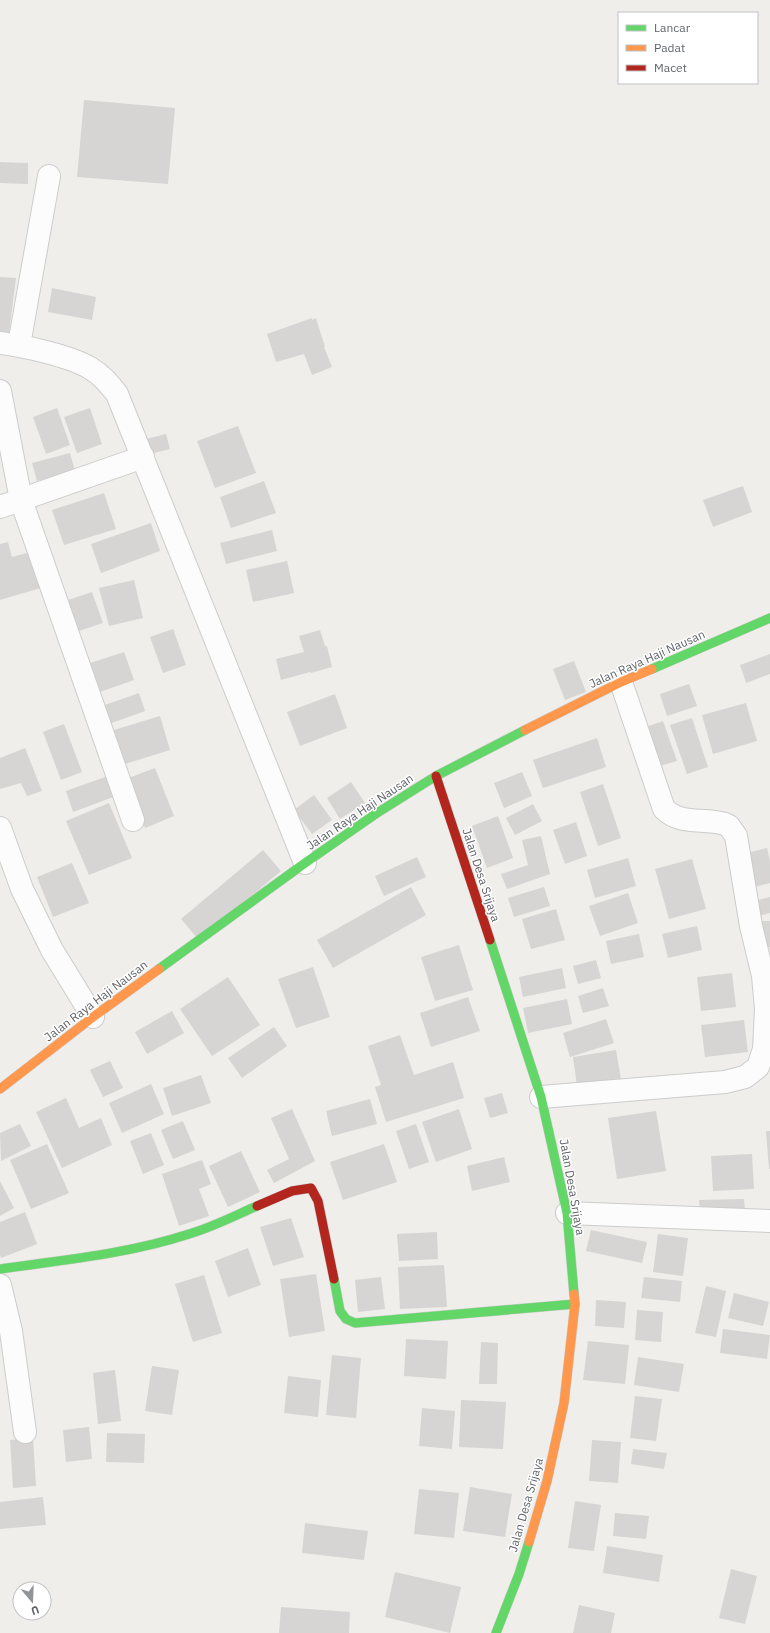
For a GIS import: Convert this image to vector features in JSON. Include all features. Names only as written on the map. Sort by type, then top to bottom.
[{"type":"street","points":[[49,176],[10,344],[70,360],[90,368],[106,380],[117,394],[305,863]]},
{"type":"street","points":[[0,391],[21,500],[133,820]]},
{"type":"street","points":[[0,508],[143,457]]},
{"type":"street","name":"Jalan Raya Haji Nausan","points":[[0,1089],[93,1017],[305,863],[377,813],[436,776],[502,741],[621,682],[770,618]]},
{"type":"street","points":[[542,1097],[725,1082],[745,1077],[758,1067],[764,1049],[766,1009],[763,976],[751,926],[736,836],[729,826],[725,824],[678,818],[671,815],[664,809],[621,682]]},
{"type":"street","name":"Jalan Desa Srijaya","points":[[436,776],[542,1097],[567,1213],[576,1304],[564,1402],[547,1481],[519,1574],[496,1633]]},
{"type":"street","points":[[0,828],[22,890],[52,950],[93,1017]]},
{"type":"street","points":[[0,1269],[122,1252],[150,1246],[182,1237],[214,1225],[293,1191],[307,1187],[311,1188],[318,1201],[340,1311],[355,1324],[576,1304]]},
{"type":"street","points":[[567,1213],[770,1221]]},
{"type":"street","points":[[0,1285],[11,1331],[25,1432]]},
{"type":"building","points":[[84,100],[175,108],[168,184],[77,177]]},
{"type":"building","points":[[0,162],[28,163],[28,184],[0,183]]},
{"type":"building","points":[[0,277],[16,278],[9,333],[0,332]]},
{"type":"building","points":[[52,288],[96,297],[92,320],[48,312]]},
{"type":"building","points":[[312,318],[312,320],[316,318],[324,347],[332,367],[312,375],[304,354],[276,362],[267,334]]},
{"type":"building","points":[[57,408],[70,445],[46,454],[33,417]]},
{"type":"building","points":[[90,408],[102,444],[77,453],[64,417]]},
{"type":"building","points":[[238,426],[256,473],[215,488],[197,441]]},
{"type":"building","points":[[166,434],[170,449],[146,455],[142,440]]},
{"type":"building","points":[[70,453],[75,471],[37,481],[32,463]]},
{"type":"building","points":[[264,481],[276,513],[231,528],[220,497]]},
{"type":"building","points":[[743,486],[752,512],[713,527],[703,500]]},
{"type":"building","points":[[104,493],[116,529],[64,545],[52,510]]},
{"type":"building","points":[[151,523],[160,551],[101,573],[91,544]]},
{"type":"building","points":[[272,530],[277,551],[226,564],[220,543]]},
{"type":"building","points":[[8,542],[12,557],[34,551],[44,587],[0,600],[0,544]]},
{"type":"building","points":[[287,561],[294,593],[253,602],[246,570]]},
{"type":"building","points":[[134,580],[143,618],[109,626],[99,588]]},
{"type":"building","points":[[92,592],[103,623],[73,633],[62,602]]},
{"type":"building","points":[[173,629],[186,665],[163,673],[150,637]]},
{"type":"building","points":[[320,630],[325,646],[327,646],[332,667],[281,680],[276,659],[304,652],[299,636]]},
{"type":"building","points":[[124,652],[134,680],[94,694],[84,665]]},
{"type":"building","points":[[770,654],[770,674],[746,683],[740,665]]},
{"type":"building","points":[[574,661],[586,692],[565,700],[553,669]]},
{"type":"building","points":[[689,684],[697,706],[667,716],[660,694]]},
{"type":"building","points":[[139,693],[145,711],[109,724],[102,706]]},
{"type":"building","points":[[335,694],[347,728],[300,746],[287,712]]},
{"type":"building","points":[[746,703],[757,741],[713,754],[702,715]]},
{"type":"building","points":[[160,716],[170,750],[125,764],[114,730]]},
{"type":"building","points":[[692,718],[708,767],[687,774],[670,725]]},
{"type":"building","points":[[663,721],[677,761],[656,767],[643,728]]},
{"type":"building","points":[[64,724],[82,772],[61,780],[43,732]]},
{"type":"building","points":[[597,738],[606,767],[543,788],[533,760]]},
{"type":"building","points":[[25,748],[42,791],[27,796],[21,783],[0,789],[0,758]]},
{"type":"building","points":[[155,768],[174,816],[145,828],[126,779]]},
{"type":"building","points":[[522,772],[532,796],[504,808],[494,783]]},
{"type":"building","points":[[108,776],[116,796],[73,812],[66,791]]},
{"type":"building","points":[[351,782],[365,803],[340,819],[327,798]]},
{"type":"building","points":[[603,784],[621,838],[598,846],[580,792]]},
{"type":"building","points":[[314,795],[332,820],[312,834],[294,810]]},
{"type":"building","points":[[109,803],[132,858],[89,875],[66,821]]},
{"type":"building","points":[[533,804],[542,821],[515,835],[506,818]]},
{"type":"building","points":[[498,816],[513,858],[487,868],[472,826]]},
{"type":"building","points":[[576,822],[587,856],[565,864],[553,830]]},
{"type":"building","points":[[541,836],[550,874],[507,889],[501,874],[528,865],[522,840]]},
{"type":"building","points":[[767,848],[770,861],[770,883],[751,888],[743,854]]},
{"type":"building","points":[[263,850],[281,871],[199,940],[181,919]]},
{"type":"building","points":[[417,857],[426,877],[384,896],[375,876]]},
{"type":"building","points":[[628,858],[636,886],[595,898],[587,870]]},
{"type":"building","points":[[692,859],[706,909],[669,919],[655,869]]},
{"type":"building","points":[[72,863],[89,903],[53,917],[37,877]]},
{"type":"building","points":[[411,887],[426,915],[333,968],[317,940]]},
{"type":"building","points":[[544,887],[550,906],[514,917],[508,898]]},
{"type":"building","points":[[628,893],[638,923],[600,936],[589,906]]},
{"type":"building","points":[[770,897],[770,913],[751,918],[747,903]]},
{"type":"building","points":[[556,909],[565,940],[531,949],[522,919]]},
{"type":"building","points":[[762,921],[770,921],[770,947],[763,948]]},
{"type":"building","points":[[697,926],[702,950],[668,958],[662,934]]},
{"type":"building","points":[[639,934],[644,957],[611,964],[606,941]]},
{"type":"building","points":[[459,945],[473,990],[435,1001],[421,957]]},
{"type":"building","points":[[596,960],[601,978],[578,984],[573,966]]},
{"type":"building","points":[[313,967],[330,1017],[296,1028],[278,979]]},
{"type":"building","points":[[562,968],[566,988],[523,997],[519,977]]},
{"type":"building","points":[[732,973],[736,1007],[701,1011],[697,977]]},
{"type":"building","points":[[228,977],[260,1025],[212,1056],[180,1009]]},
{"type":"building","points":[[603,988],[609,1006],[583,1013],[578,996]]},
{"type":"building","points":[[468,997],[480,1031],[431,1047],[420,1013]]},
{"type":"building","points":[[567,999],[572,1024],[528,1033],[523,1008]]},
{"type":"building","points":[[172,1011],[184,1033],[147,1054],[135,1032]]},
{"type":"building","points":[[606,1019],[614,1043],[570,1057],[563,1033]]},
{"type":"building","points":[[744,1020],[748,1052],[705,1057],[701,1025]]},
{"type":"building","points":[[274,1027],[287,1046],[242,1078],[228,1058]]},
{"type":"building","points":[[400,1035],[414,1075],[453,1062],[464,1098],[386,1122],[375,1087],[381,1085],[368,1046]]},
{"type":"building","points":[[616,1050],[621,1079],[577,1086],[573,1057]]},
{"type":"building","points":[[110,1061],[123,1088],[103,1097],[90,1070]]},
{"type":"building","points":[[201,1075],[211,1103],[172,1116],[163,1088]]},
{"type":"building","points":[[151,1084],[164,1114],[122,1133],[109,1103]]},
{"type":"building","points":[[502,1093],[508,1113],[490,1118],[484,1098]]},
{"type":"building","points":[[66,1098],[79,1128],[101,1118],[112,1145],[62,1168],[36,1112]]},
{"type":"building","points":[[370,1099],[377,1124],[332,1136],[326,1111]]},
{"type":"building","points":[[292,1109],[315,1161],[274,1183],[267,1170],[289,1159],[271,1118]]},
{"type":"building","points":[[459,1109],[472,1149],[436,1162],[422,1122]]},
{"type":"building","points":[[656,1111],[666,1171],[617,1179],[608,1118]]},
{"type":"building","points":[[183,1121],[195,1150],[173,1159],[161,1130]]},
{"type":"building","points":[[20,1124],[31,1146],[1,1161],[0,1133]]},
{"type":"building","points":[[416,1124],[429,1162],[409,1169],[396,1131]]},
{"type":"building","points":[[766,1131],[770,1131],[770,1169],[769,1169]]},
{"type":"building","points":[[151,1133],[164,1165],[143,1174],[130,1141]]},
{"type":"building","points":[[47,1144],[69,1193],[31,1209],[10,1160]]},
{"type":"building","points":[[384,1144],[397,1182],[343,1200],[330,1162]]},
{"type":"building","points":[[241,1151],[260,1192],[228,1207],[209,1166]]},
{"type":"building","points":[[752,1154],[754,1189],[713,1191],[711,1156]]},
{"type":"building","points":[[504,1157],[510,1182],[472,1191],[467,1166]]},
{"type":"building","points":[[202,1160],[211,1184],[199,1189],[209,1216],[179,1226],[162,1174]]},
{"type":"building","points":[[0,1181],[14,1208],[0,1216]]},
{"type":"building","points":[[744,1199],[745,1211],[700,1212],[699,1200]]},
{"type":"building","points":[[25,1212],[37,1244],[1,1258],[0,1222]]},
{"type":"building","points":[[291,1218],[304,1257],[273,1266],[260,1227]]},
{"type":"building","points":[[591,1230],[647,1242],[642,1263],[586,1251]]},
{"type":"building","points":[[437,1232],[438,1259],[399,1261],[397,1234]]},
{"type":"building","points":[[658,1234],[688,1238],[683,1276],[653,1272]]},
{"type":"building","points":[[248,1248],[261,1285],[228,1297],[215,1261]]},
{"type":"building","points":[[444,1265],[447,1307],[400,1309],[398,1267]]},
{"type":"building","points":[[316,1274],[325,1331],[289,1337],[280,1279]]},
{"type":"building","points":[[204,1275],[222,1333],[193,1342],[175,1284]]},
{"type":"building","points":[[381,1277],[385,1309],[358,1312],[355,1280]]},
{"type":"building","points":[[644,1277],[682,1281],[680,1302],[641,1298]]},
{"type":"building","points":[[706,1286],[726,1291],[716,1337],[695,1333]]},
{"type":"building","points":[[734,1293],[769,1302],[763,1326],[728,1318]]},
{"type":"building","points":[[596,1300],[626,1302],[624,1328],[595,1326]]},
{"type":"building","points":[[637,1310],[663,1312],[661,1342],[635,1340]]},
{"type":"building","points":[[723,1329],[770,1335],[767,1359],[720,1353]]},
{"type":"building","points":[[406,1339],[448,1341],[446,1379],[404,1376]]},
{"type":"building","points":[[588,1341],[629,1345],[625,1384],[583,1380]]},
{"type":"building","points":[[481,1342],[498,1343],[497,1384],[479,1384]]},
{"type":"building","points":[[332,1355],[361,1358],[356,1418],[326,1415]]},
{"type":"building","points":[[638,1357],[684,1364],[679,1392],[634,1385]]},
{"type":"building","points":[[152,1366],[179,1370],[172,1415],[145,1411]]},
{"type":"building","points":[[115,1370],[121,1421],[98,1424],[93,1373]]},
{"type":"building","points":[[288,1376],[321,1380],[318,1417],[284,1413]]},
{"type":"building","points":[[635,1396],[662,1399],[656,1441],[630,1438]]},
{"type":"building","points":[[461,1400],[506,1402],[503,1449],[459,1447]]},
{"type":"building","points":[[422,1408],[455,1411],[452,1449],[419,1446]]},
{"type":"building","points":[[89,1427],[92,1459],[66,1462],[63,1430]]},
{"type":"building","points":[[107,1433],[145,1434],[144,1463],[106,1462]]},
{"type":"building","points":[[33,1438],[36,1486],[13,1488],[10,1440]]},
{"type":"building","points":[[592,1440],[621,1442],[618,1483],[589,1481]]},
{"type":"building","points":[[633,1449],[667,1453],[664,1469],[631,1464]]},
{"type":"building","points":[[470,1487],[512,1494],[505,1537],[463,1531]]},
{"type":"building","points":[[419,1489],[459,1493],[454,1538],[414,1534]]},
{"type":"building","points":[[43,1497],[46,1525],[0,1529],[0,1502]]},
{"type":"building","points":[[575,1501],[601,1505],[594,1551],[568,1548]]},
{"type":"building","points":[[615,1513],[649,1516],[646,1539],[613,1536]]},
{"type":"building","points":[[305,1523],[368,1531],[364,1560],[302,1553]]},
{"type":"building","points":[[607,1546],[663,1555],[659,1582],[603,1573]]},
{"type":"building","points":[[731,1569],[757,1576],[745,1624],[719,1618]]},
{"type":"building","points":[[395,1572],[461,1587],[450,1633],[385,1617]]},
{"type":"building","points":[[579,1605],[615,1613],[611,1633],[573,1633]]},
{"type":"building","points":[[281,1607],[350,1612],[349,1633],[279,1633]]},
{"type":"traffic: fast","points":[[652,669],[770,618]]},
{"type":"traffic: fast","points":[[159,969],[305,863],[377,813],[436,776],[525,730]]},
{"type":"traffic: fast","points":[[490,940],[541,1097],[567,1213],[574,1294]]},
{"type":"traffic: fast","points":[[0,1269],[95,1256],[143,1247],[215,1225],[257,1206]]},
{"type":"traffic: fast","points":[[334,1279],[340,1311],[346,1319],[355,1323],[575,1304]]},
{"type":"traffic: fast","points":[[496,1633],[519,1574],[529,1542]]},
{"type":"traffic: slow","points":[[525,730],[621,682],[652,669]]},
{"type":"traffic: slow","points":[[0,1089],[93,1017],[159,969]]},
{"type":"traffic: slow","points":[[529,1542],[547,1481],[564,1403],[575,1304],[574,1294]]},
{"type":"traffic: jam","points":[[436,776],[490,940]]},
{"type":"traffic: jam","points":[[257,1206],[292,1191],[311,1188],[318,1201],[334,1279]]}]
